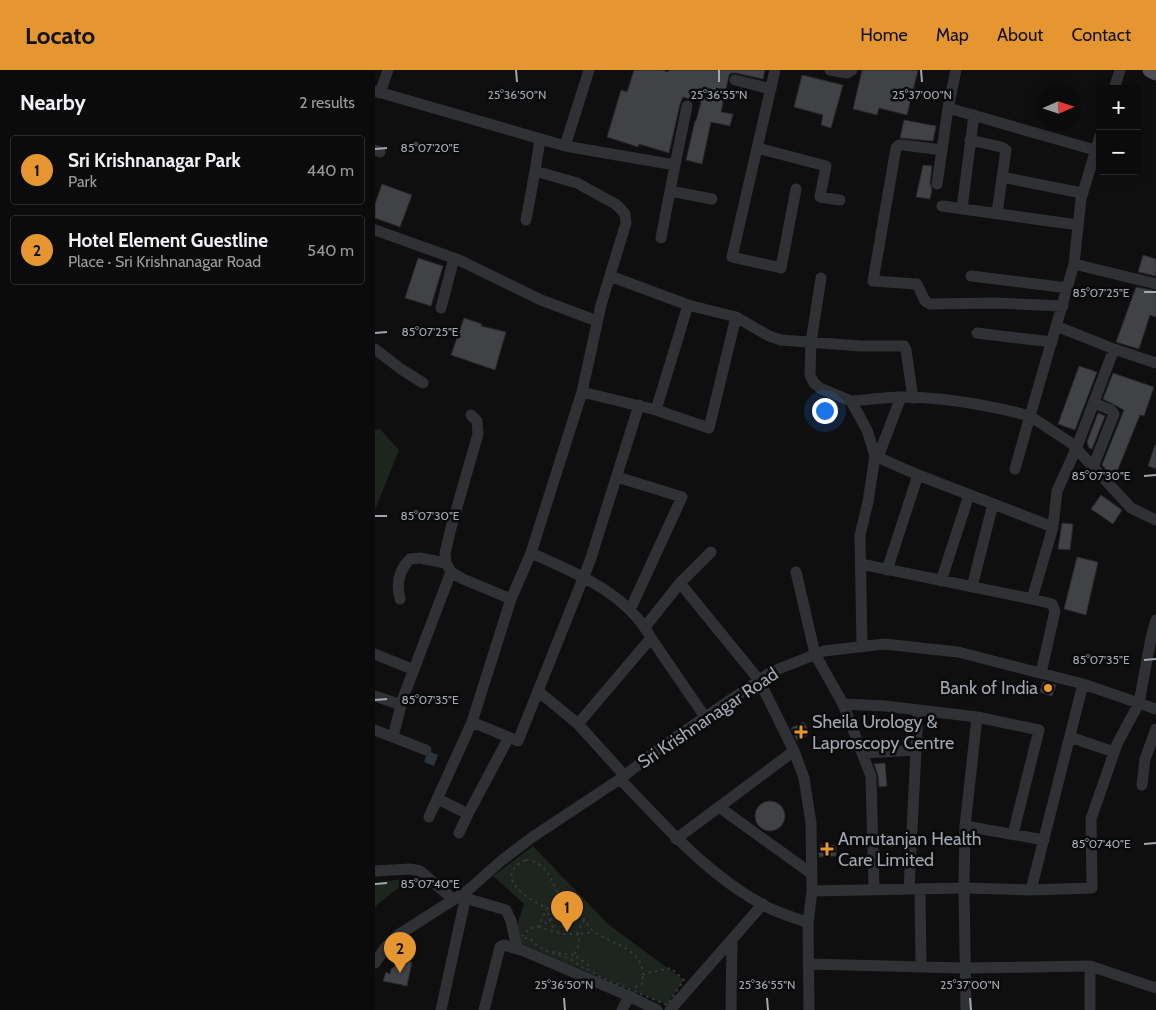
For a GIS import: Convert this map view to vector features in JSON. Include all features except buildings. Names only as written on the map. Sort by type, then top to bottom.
[{"type":"main road","points":[[1150,70],[1156,73]]},
{"type":"street","points":[[388,70],[378,92],[539,140],[675,165]]},
{"type":"street","points":[[565,146],[589,70]]},
{"type":"street","points":[[775,70],[732,257],[781,268],[796,188]]},
{"type":"street","points":[[830,70],[847,73],[852,70]]},
{"type":"street","points":[[937,184],[948,108],[956,70]]},
{"type":"street","points":[[1115,85],[1120,70]]},
{"type":"street","points":[[735,80],[771,89]]},
{"type":"street","points":[[661,238],[687,106]]},
{"type":"street","points":[[948,108],[1095,150],[1082,193],[1074,264],[1068,288],[1015,469]]},
{"type":"street","points":[[962,208],[973,115]]},
{"type":"street","points":[[526,220],[539,140]]},
{"type":"street","points":[[970,140],[1004,148],[1006,155],[997,214]]},
{"type":"street","points":[[942,150],[903,145],[899,145],[896,148],[873,281],[917,284],[925,301],[930,304],[996,303],[1063,306]]},
{"type":"street","points":[[757,148],[826,166],[820,198],[840,200]]},
{"type":"street","points":[[429,817],[472,722],[511,599],[531,553],[582,392],[597,321],[626,223],[625,214],[622,209],[577,183],[535,171]]},
{"type":"street","points":[[1002,177],[1082,193]]},
{"type":"street","points":[[670,192],[712,199]]},
{"type":"street","points":[[942,206],[1078,225]]},
{"type":"street","points":[[375,230],[454,258],[541,300],[597,321]]},
{"type":"street","points":[[441,308],[454,258]]},
{"type":"street","points":[[1074,264],[1156,284]]},
{"type":"street","points":[[610,276],[688,305],[736,317],[769,336],[781,340],[861,346],[904,346],[913,398]]},
{"type":"street","points":[[971,276],[1068,288]]},
{"type":"street","points":[[821,278],[809,368],[814,383],[820,388],[851,402],[901,397],[977,403],[1030,416],[1071,443],[1131,508],[1156,520]]},
{"type":"street","points":[[656,410],[688,305]]},
{"type":"street","points":[[582,392],[639,405],[709,428],[736,317]]},
{"type":"street","points":[[1056,326],[1156,363]]},
{"type":"street","points":[[977,333],[1051,342]]},
{"type":"street","points":[[375,349],[423,383]]},
{"type":"street","points":[[1033,599],[1053,528],[1057,491],[1076,449],[1114,349]]},
{"type":"street","points":[[861,647],[860,535],[877,456],[901,397]]},
{"type":"street","points":[[851,402],[867,430],[877,456],[918,475],[1053,528]]},
{"type":"street","points":[[1093,403],[1111,410],[1114,414],[1093,467]]},
{"type":"street","points":[[472,722],[518,741],[590,561],[639,405]]},
{"type":"street","points":[[393,736],[401,705],[449,568],[445,553],[478,434],[477,421],[471,415]]},
{"type":"street","points":[[887,570],[918,475]]},
{"type":"street","points":[[617,477],[682,496],[631,610]]},
{"type":"street","points":[[941,581],[969,495]]},
{"type":"street","points":[[972,588],[993,504]]},
{"type":"street","points":[[645,627],[680,583],[711,552]]},
{"type":"street","points":[[531,553],[606,590],[631,610],[645,627],[705,717]]},
{"type":"street","points":[[400,599],[397,584],[403,567],[410,559],[421,558],[449,568],[477,586],[511,599]]},
{"type":"street","points":[[861,564],[1052,604],[1055,611],[1041,673]]},
{"type":"street","points":[[796,572],[815,654],[843,704],[864,753],[871,776],[874,890]]},
{"type":"street","points":[[680,583],[759,680],[794,751],[804,778],[811,823],[812,891],[808,922],[809,1010]]},
{"type":"street","points":[[812,891],[1092,888],[1091,819],[1117,744],[1139,703],[1156,620]]},
{"type":"street","points":[[578,724],[651,638]]},
{"type":"street","name":"Sri Krishnanagar Road","points":[[375,963],[385,948],[398,935],[453,898],[466,894],[511,858],[531,838],[622,777],[660,748],[771,672],[824,651],[884,644],[958,652],[1083,684],[1156,709]]},
{"type":"street","points":[[375,654],[414,670]]},
{"type":"street","points":[[1031,890],[1083,684]]},
{"type":"street","points":[[538,692],[578,724],[622,777],[684,846],[733,886],[770,908],[808,922]]},
{"type":"street","points":[[375,696],[401,705]]},
{"type":"street","points":[[843,704],[885,706],[977,717],[1039,730],[1013,834]]},
{"type":"street","points":[[918,711],[914,889],[921,966]]},
{"type":"street","points":[[966,1010],[963,888],[965,826],[977,717]]},
{"type":"street","points":[[375,730],[425,750]]},
{"type":"street","points":[[1142,785],[1145,759],[1156,730]]},
{"type":"street","points":[[1070,737],[1114,752]]},
{"type":"street","points":[[459,833],[509,738]]},
{"type":"street","points":[[864,753],[917,750]]},
{"type":"street","points":[[676,839],[794,751]]},
{"type":"street","points":[[438,799],[468,814]]},
{"type":"street","points":[[719,807],[811,874]]},
{"type":"street","points":[[965,826],[1044,840]]},
{"type":"street","points":[[375,870],[410,869],[419,871],[453,898]]},
{"type":"street","points":[[441,1010],[466,894],[506,910],[517,948]]},
{"type":"street","points":[[670,1010],[763,904]]},
{"type":"street","points":[[731,1010],[732,939]]},
{"type":"street","points":[[484,1010],[500,947],[504,945],[517,948],[657,1010]]},
{"type":"street","points":[[809,964],[965,968],[1090,966],[1156,988]]},
{"type":"street","points":[[1089,1010],[1090,966]]},
{"type":"street","points":[[622,1010],[629,996]]},
{"type":"path","points":[[555,909],[533,902],[517,887],[512,880],[511,873],[516,865],[526,860],[535,861],[546,870],[565,901],[580,913],[595,932],[622,945],[634,955],[642,966],[642,984],[631,988],[620,984],[609,975]]},
{"type":"path","points":[[565,901],[555,909],[550,921],[529,929],[521,936],[531,938],[535,944],[547,951],[573,960],[580,966],[604,974]]},
{"type":"path","points":[[547,908],[555,931]]},
{"type":"path","points":[[538,927],[547,908]]},
{"type":"path","points":[[574,955],[578,946],[579,938],[577,934],[584,920]]},
{"type":"path","points":[[538,927],[577,934],[595,932]]},
{"type":"path","points":[[547,951],[574,955],[590,966],[598,976],[667,1005],[684,980],[671,968],[643,974]]},
{"type":"shaded area","points":[[380,429],[399,450],[375,510],[375,430]]},
{"type":"shaded area","points":[[428,751],[438,755],[434,766],[424,762]]},
{"type":"shaded area","points":[[533,846],[609,925],[684,980],[667,1005],[512,940],[524,904],[493,876]]},
{"type":"shaded area","points":[[411,878],[378,904],[375,907],[375,884]]},
{"type":"place","name":"Bank of India","points":[[1048,688]]},
{"type":"place","name":"Sheila Urology & Laproscopy Centre","points":[[801,732]]},
{"type":"place","name":"Amrutanjan Health Care Limited","points":[[827,849]]},
{"type":"place","name":"Sri Krishnanagar Park","points":[[567,932]]},
{"type":"place","name":"Hotel Element Guestline","points":[[400,973]]}]
